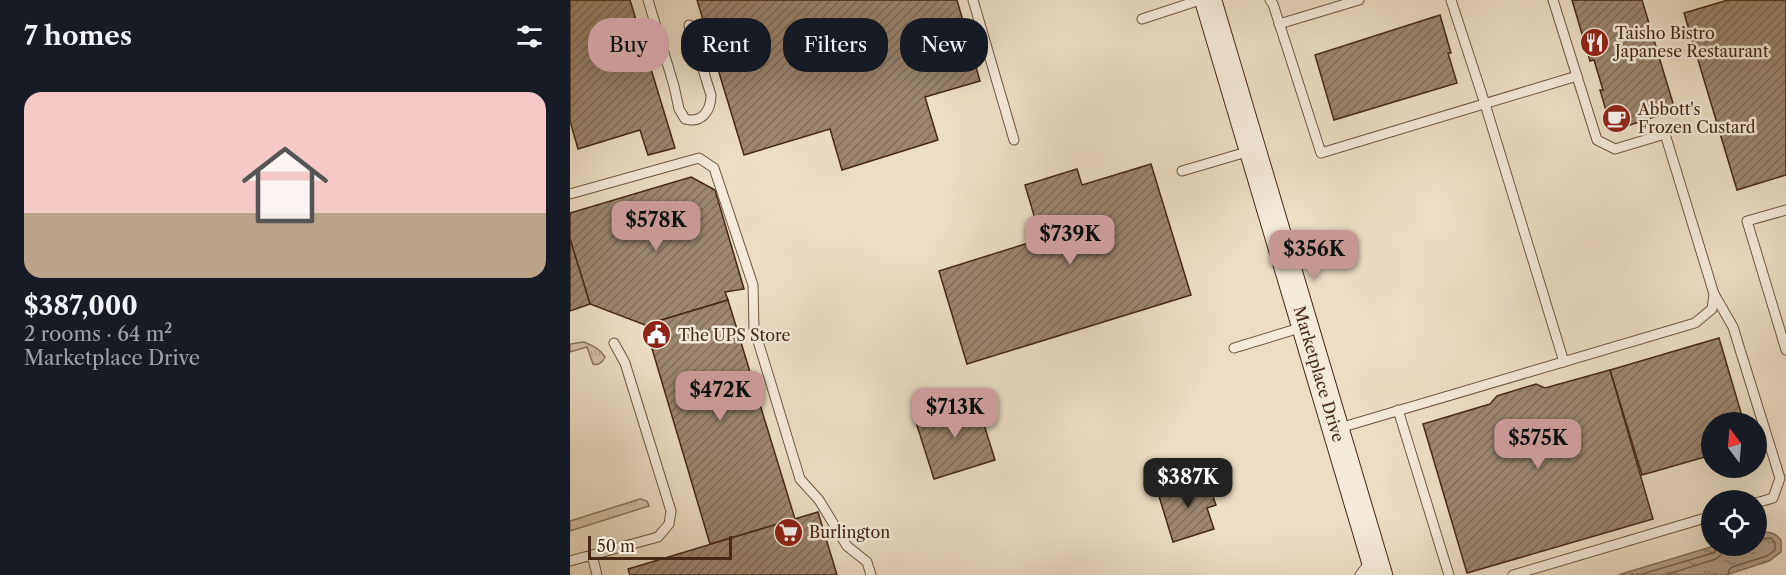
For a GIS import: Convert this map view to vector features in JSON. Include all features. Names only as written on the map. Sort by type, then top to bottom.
[{"type":"street","name":"Marketplace Drive","points":[[1208,0],[1335,429],[1371,569]]},
{"type":"lane","points":[[648,0],[679,109],[685,119],[693,121],[700,119],[711,104],[711,95],[704,72]]},
{"type":"lane","points":[[973,0],[1014,141]]},
{"type":"lane","points":[[1142,19],[1200,0]]},
{"type":"lane","points":[[1270,0],[1321,153],[1577,76]]},
{"type":"lane","points":[[1279,24],[1359,0]]},
{"type":"lane","points":[[1451,0],[1564,362]]},
{"type":"lane","points":[[1553,0],[1597,140],[1615,149],[1665,134],[1714,294],[1733,327],[1780,478],[1773,498],[1767,500]]},
{"type":"lane","points":[[1182,171],[1252,151]]},
{"type":"lane","points":[[570,194],[699,158],[714,168],[753,285],[754,328],[800,479],[819,500],[847,546],[867,562],[871,575]]},
{"type":"lane","points":[[1786,210],[1747,221],[1786,350]]},
{"type":"lane","points":[[1335,429],[1695,323],[1712,309],[1714,294]]},
{"type":"lane","points":[[1234,348],[1305,327]]},
{"type":"lane","points":[[570,561],[658,537],[669,524],[671,511],[625,363],[614,343]]},
{"type":"lane","points":[[1398,410],[1449,575]]},
{"type":"lane","points":[[1513,575],[1701,519]]},
{"type":"lane","points":[[592,555],[597,575]]},
{"type":"green space","points":[[584,342],[603,354],[605,357],[602,362],[593,364],[587,347],[570,352],[570,344]]},
{"type":"green space","points":[[640,499],[647,501],[649,506],[570,531],[570,521]]},
{"type":"water","points":[[1767,532],[1781,540],[1781,552],[1769,561],[1726,575],[1618,575],[1701,550],[1701,556],[1767,556]]},
{"type":"building","points":[[570,0],[630,0],[635,18],[588,18],[588,72],[652,72],[675,148],[648,155],[640,130],[578,149],[570,121]]},
{"type":"building","points":[[697,0],[957,0],[962,18],[900,18],[900,72],[977,72],[980,81],[925,97],[938,140],[842,170],[830,129],[744,155],[719,72],[771,72],[771,18],[702,18]]},
{"type":"building","points":[[1572,0],[1642,0],[1675,110],[1612,131],[1594,60],[1590,61]]},
{"type":"building","points":[[1728,0],[1786,0],[1786,175],[1737,190],[1684,13]]},
{"type":"building","points":[[1440,15],[1457,83],[1334,120],[1315,55]]},
{"type":"building","points":[[1151,164],[1191,295],[967,364],[939,271],[1041,239],[1025,185],[1077,169],[1082,185]]},
{"type":"building","points":[[691,177],[715,190],[744,289],[725,292],[728,300],[645,325],[590,304],[570,239],[570,213]]},
{"type":"building","points":[[570,239],[590,304],[570,311]]},
{"type":"building","points":[[728,300],[795,519],[710,544],[645,325]]},
{"type":"building","points":[[1719,338],[1741,412],[1701,412],[1701,458],[1642,475],[1610,370]]},
{"type":"building","points":[[1610,370],[1653,519],[1467,573],[1423,424],[1490,404],[1497,396],[1536,384],[1545,388]]},
{"type":"building","points":[[976,399],[995,460],[934,479],[915,419]]},
{"type":"building","points":[[1206,477],[1216,505],[1207,508],[1214,529],[1173,542],[1158,493]]},
{"type":"building","name":"Burlington","points":[[818,512],[837,575],[630,575],[628,569]]},
{"type":"place","name":"Taisho Bistro Japanese Restaurant","points":[[1594,42]]},
{"type":"place","name":"Abbott's Frozen Custard","points":[[1617,118]]},
{"type":"place","name":"The UPS Store","points":[[657,335]]},
{"type":"place","name":"Burlington","points":[[788,532]]}]
